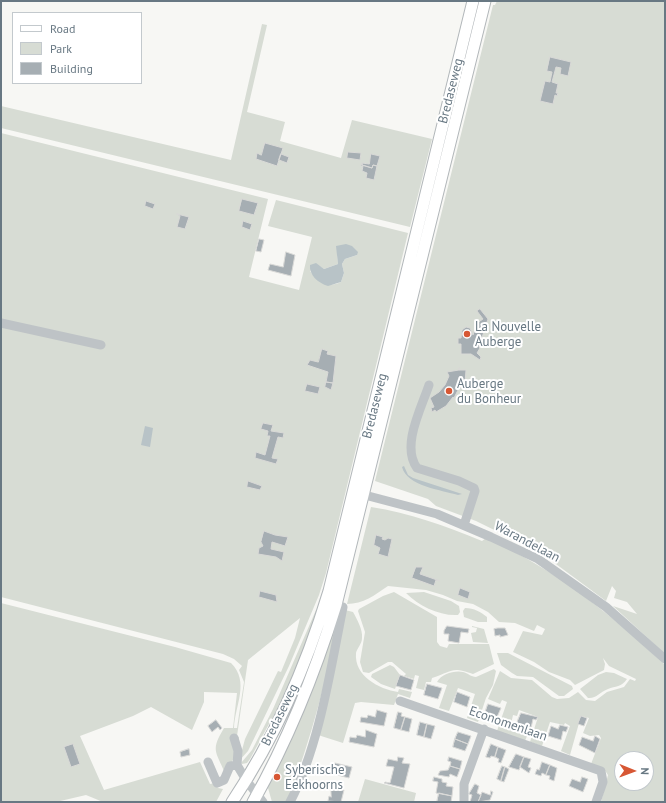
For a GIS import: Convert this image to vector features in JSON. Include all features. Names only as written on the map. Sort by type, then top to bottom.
[{"type":"main road","name":"Bredaseweg","points":[[258,800],[285,740],[322,650],[343,581],[359,494],[406,277],[473,1]]},
{"type":"main road","name":"Bredaseweg","points":[[246,780],[276,726],[310,649],[359,494],[417,281],[485,1]]},
{"type":"main road","points":[[422,210],[433,213]]},
{"type":"main road","points":[[406,277],[410,286],[417,281]]},
{"type":"main road","points":[[232,802],[246,780]]},
{"type":"street","points":[[1,323],[100,345]]},
{"type":"street","points":[[429,385],[410,438],[410,453],[417,468],[459,481],[474,488],[475,491],[464,525]]},
{"type":"street","name":"Warandelaan","points":[[359,494],[418,508],[464,525],[538,559],[606,607],[665,659]]},
{"type":"street","points":[[290,802],[304,769],[316,730],[342,607]]},
{"type":"street","name":"Economenlaan","points":[[400,701],[601,771],[604,777],[596,802]]},
{"type":"street","points":[[464,802],[464,784],[484,729]]},
{"type":"street","points":[[234,738],[238,751],[237,765],[246,780]]},
{"type":"street","points":[[208,762],[217,783],[224,780],[230,766],[237,765]]},
{"type":"street","name":"Bredaseweg","points":[[246,780],[258,800]]},
{"type":"green space","points":[[497,1],[665,1],[665,654],[613,606],[637,614],[627,602],[614,598],[616,591],[612,586],[606,601],[541,553],[476,521],[436,506],[428,499],[375,481],[493,5],[495,5]]},
{"type":"green space","points":[[262,24],[267,25],[247,112],[285,122],[280,141],[341,158],[352,120],[432,139],[410,227],[1,128],[1,106],[231,160]]},
{"type":"green space","points":[[1,133],[268,199],[249,277],[299,290],[312,237],[268,226],[276,200],[408,233],[326,573],[319,595],[289,666],[248,751],[239,761],[245,739],[278,671],[281,672],[295,638],[300,618],[248,660],[237,736],[239,737],[238,747],[233,760],[225,773],[217,754],[216,746],[224,728],[233,728],[237,693],[204,692],[204,702],[192,730],[151,707],[133,716],[80,736],[104,790],[200,762],[210,784],[215,783],[218,788],[223,789],[216,802],[103,802],[86,795],[56,802],[1,802],[1,603],[175,647],[231,663],[237,670],[241,686],[234,728],[237,728],[244,682],[239,670],[242,666],[234,659],[223,654],[1,597]],"holes":[[[337,251],[357,255],[345,259],[342,264],[344,273],[341,282],[336,284],[324,283],[317,279],[310,271],[319,266],[324,269],[338,264]]]},
{"type":"green space","points":[[371,507],[428,521],[482,541],[486,538],[512,550],[559,578],[623,627],[665,665],[665,802],[601,802],[608,775],[604,769],[591,764],[601,738],[599,735],[590,736],[583,733],[589,718],[581,716],[570,755],[561,751],[570,726],[565,723],[564,725],[550,722],[542,746],[530,742],[538,717],[519,710],[517,716],[513,715],[511,724],[529,731],[525,741],[497,731],[507,702],[502,700],[500,704],[488,699],[500,671],[511,678],[532,680],[552,697],[557,699],[569,698],[578,692],[586,700],[595,701],[607,692],[624,687],[630,679],[635,681],[636,679],[609,666],[603,658],[605,664],[604,670],[575,685],[570,680],[549,672],[534,662],[513,652],[523,631],[542,635],[545,629],[537,625],[534,631],[515,623],[499,622],[488,612],[473,604],[457,601],[426,590],[388,586],[374,596],[353,604],[347,604]]},
{"type":"green space","points":[[394,592],[437,617],[437,642],[440,646],[447,648],[449,644],[489,644],[494,664],[473,674],[460,670],[452,670],[432,678],[431,682],[426,682],[424,690],[416,688],[419,676],[415,675],[414,679],[404,676],[406,674],[392,662],[388,662],[369,673],[363,672],[360,662],[365,632],[358,611],[359,609],[383,596]]},
{"type":"green space","points":[[424,592],[451,601],[459,606],[460,612],[458,615],[451,615],[437,612],[423,606],[406,593]]},
{"type":"green space","points":[[340,607],[325,682],[296,778],[287,802],[272,802],[268,788],[269,781]]},
{"type":"green space","points":[[465,608],[482,613],[487,617],[487,622],[478,622],[464,617],[463,611]]},
{"type":"green space","points":[[316,610],[319,611],[282,704],[270,722],[250,759],[247,763],[242,764],[241,763],[252,750],[273,709]]},
{"type":"green space","points":[[345,610],[353,612],[361,628],[362,640],[357,649],[356,661],[363,675],[383,688],[398,692],[399,689],[412,692],[410,698],[398,694],[394,705],[361,702],[355,703],[343,743],[318,735]]},
{"type":"green space","points":[[472,626],[484,629],[488,643],[473,642],[471,633],[476,632],[477,628]]},
{"type":"green space","points":[[497,653],[508,653],[572,686],[573,689],[564,696],[559,696],[533,677],[517,676],[512,673],[501,665]]},
{"type":"green space","points":[[390,665],[394,667],[400,675],[395,689],[381,684],[371,677],[372,674]]},
{"type":"green space","points":[[494,669],[496,671],[493,685],[486,698],[478,722],[467,718],[475,694],[458,688],[449,711],[439,708],[447,685],[437,682],[439,679],[452,672],[465,673],[476,677]]},
{"type":"green space","points":[[606,672],[614,673],[627,679],[621,685],[605,690],[596,696],[588,698],[580,689],[598,675]]},
{"type":"green space","points":[[365,779],[416,793],[414,802],[358,802]]},
{"type":"shaded area","points":[[346,244],[352,246],[358,252],[357,255],[345,259],[342,264],[344,273],[341,282],[328,286],[318,281],[311,272],[310,265],[316,263],[324,269],[338,264],[336,246]]},
{"type":"shaded area","points":[[145,426],[153,428],[150,447],[141,445]]},
{"type":"shaded area","points":[[404,466],[408,475],[413,478],[462,494],[458,495],[417,483],[410,479],[405,473],[402,467]]},
{"type":"building","points":[[550,57],[571,62],[568,76],[560,74],[561,68],[556,67],[552,82],[558,84],[556,93],[558,93],[557,96],[555,95],[553,104],[540,101],[545,81],[550,82],[552,72],[547,71]]},
{"type":"building","points":[[265,143],[283,148],[277,166],[256,159],[257,153],[261,155]]},
{"type":"building","points":[[348,152],[361,153],[360,160],[347,158]]},
{"type":"building","points":[[281,154],[289,157],[287,163],[279,160]]},
{"type":"building","points":[[371,154],[380,156],[377,166],[373,165],[372,168],[362,165],[362,163],[369,164]]},
{"type":"building","points":[[362,163],[362,165],[372,168],[373,165],[377,166],[374,180],[366,178],[367,173],[362,171],[363,166],[361,166]]},
{"type":"building","points":[[242,199],[258,203],[254,215],[239,211]]},
{"type":"building","points":[[146,201],[155,204],[153,209],[145,206]]},
{"type":"building","points":[[177,214],[189,217],[185,229],[177,227],[180,216]]},
{"type":"building","points":[[243,221],[252,224],[250,230],[242,227]]},
{"type":"building","points":[[259,239],[264,240],[261,252],[256,251]]},
{"type":"building","points":[[286,252],[295,255],[291,276],[268,270],[270,264],[283,267]]},
{"type":"building","name":"La Nouvelle Auberge","points":[[480,309],[488,319],[479,347],[480,348],[477,353],[481,357],[480,360],[471,354],[461,354],[461,344],[458,344],[458,338],[461,338],[462,330],[466,327],[470,328],[473,335],[477,323],[483,319],[477,311]]},
{"type":"building","points":[[322,349],[328,351],[327,354],[336,356],[333,383],[326,382],[328,372],[307,365],[310,360],[318,362]]},
{"type":"building","name":"Auberge du Bonheur","points":[[466,370],[465,384],[462,383],[454,398],[453,397],[446,406],[436,412],[435,410],[432,412],[431,408],[434,407],[430,398],[439,392],[445,385],[449,376],[447,372]]},
{"type":"building","points":[[326,382],[333,383],[331,390],[325,387]]},
{"type":"building","points":[[307,384],[320,387],[318,394],[305,391]]},
{"type":"building","points":[[263,423],[273,425],[271,431],[284,433],[283,438],[278,437],[272,458],[278,459],[276,464],[255,458],[256,452],[265,455],[270,436],[267,436],[268,431],[261,429]]},
{"type":"building","points":[[248,481],[262,486],[260,490],[247,487]]},
{"type":"building","points":[[264,531],[275,535],[288,537],[285,546],[272,542],[271,549],[284,552],[282,561],[276,557],[258,554],[259,548],[263,546],[261,542]]},
{"type":"building","points":[[376,535],[383,537],[382,539],[385,540],[388,538],[392,539],[388,557],[378,554],[380,548],[374,545]]},
{"type":"building","points":[[416,567],[423,567],[420,574],[440,581],[436,580],[434,586],[412,578]]},
{"type":"building","points":[[460,588],[470,592],[468,599],[458,595]]},
{"type":"building","points":[[260,591],[276,595],[277,602],[259,597]]},
{"type":"building","points":[[447,626],[469,629],[468,633],[461,632],[459,643],[448,641],[449,634],[444,634]]},
{"type":"building","points":[[505,628],[508,635],[500,637],[500,635],[495,636],[494,629]]},
{"type":"building","points":[[400,675],[414,680],[411,690],[396,686]]},
{"type":"building","points":[[427,684],[442,688],[438,699],[424,695]]},
{"type":"building","points":[[457,692],[470,697],[467,707],[454,702]]},
{"type":"building","points":[[488,704],[501,708],[497,717],[485,713]]},
{"type":"building","points":[[377,710],[387,713],[384,726],[360,722],[361,717],[367,718],[368,715],[375,717]]},
{"type":"building","points":[[398,712],[402,713],[401,716],[405,717],[401,730],[394,728]]},
{"type":"building","points":[[521,713],[538,717],[536,720],[533,719],[531,728],[516,725]]},
{"type":"building","points":[[581,716],[587,718],[584,726],[578,724]]},
{"type":"building","points":[[405,717],[412,719],[409,732],[401,730]]},
{"type":"building","points":[[216,720],[222,728],[220,730],[218,727],[212,732],[208,726]]},
{"type":"building","points":[[420,722],[427,724],[424,737],[417,735]]},
{"type":"building","points":[[427,724],[435,726],[431,739],[424,737]]},
{"type":"building","points":[[560,725],[568,727],[566,732],[563,731],[561,740],[548,736],[551,726],[558,729]]},
{"type":"building","points":[[366,730],[377,734],[374,747],[349,742],[350,737],[356,738],[357,735],[365,737]]},
{"type":"building","points":[[458,732],[471,736],[468,744],[455,739]]},
{"type":"building","points":[[595,736],[600,739],[595,753],[579,745],[582,737],[593,741]]},
{"type":"building","points":[[455,739],[468,744],[465,751],[453,747]]},
{"type":"building","points":[[73,744],[80,764],[71,767],[64,747]]},
{"type":"building","points":[[491,744],[498,747],[495,757],[491,756],[490,758],[486,757]]},
{"type":"building","points":[[498,747],[506,750],[501,763],[498,762],[499,759],[495,757]]},
{"type":"building","points":[[189,749],[190,755],[181,757],[180,752]]},
{"type":"building","points":[[516,754],[524,757],[519,770],[509,767]]},
{"type":"building","points":[[398,757],[404,758],[402,763],[410,764],[404,788],[384,783],[390,783],[394,767],[386,766],[388,759],[397,761]]},
{"type":"building","points":[[449,757],[462,761],[460,769],[450,766],[451,762],[448,761]]},
{"type":"building","points":[[524,757],[531,759],[528,767],[531,768],[529,773],[520,767]]},
{"type":"building","points":[[542,762],[550,765],[546,775],[542,773],[541,776],[535,774],[537,769],[539,770]]},
{"type":"building","points":[[335,763],[352,767],[349,778],[333,774]]},
{"type":"building","points":[[550,765],[557,768],[554,781],[549,779],[550,776],[546,775]]},
{"type":"building","points":[[450,766],[460,769],[457,777],[450,774],[449,777],[438,775],[440,771],[448,770]]},
{"type":"building","points":[[502,766],[505,767],[501,781],[497,779]]},
{"type":"building","points":[[505,767],[509,769],[504,782],[501,781]]},
{"type":"building","points":[[434,777],[442,779],[442,782],[447,783],[446,786],[453,787],[452,796],[436,793],[438,782],[433,781]]},
{"type":"building","points":[[582,777],[588,779],[583,792],[569,786],[572,779],[580,782]]},
{"type":"building","points":[[475,784],[479,786],[477,793],[481,795],[478,802],[470,802],[472,795],[469,794]]},
{"type":"building","points":[[331,787],[344,790],[341,802],[328,801],[329,796],[331,797]]},
{"type":"building","points":[[491,791],[493,792],[490,800],[478,802],[482,792],[490,795]]},
{"type":"building","points":[[439,793],[452,796],[451,802],[437,802]]},
{"type":"place","name":"La Nouvelle Auberge","points":[[467,334]]},
{"type":"place","name":"Auberge du Bonheur","points":[[449,391]]},
{"type":"place","name":"Syberische Eekhoorns","points":[[277,777]]}]
